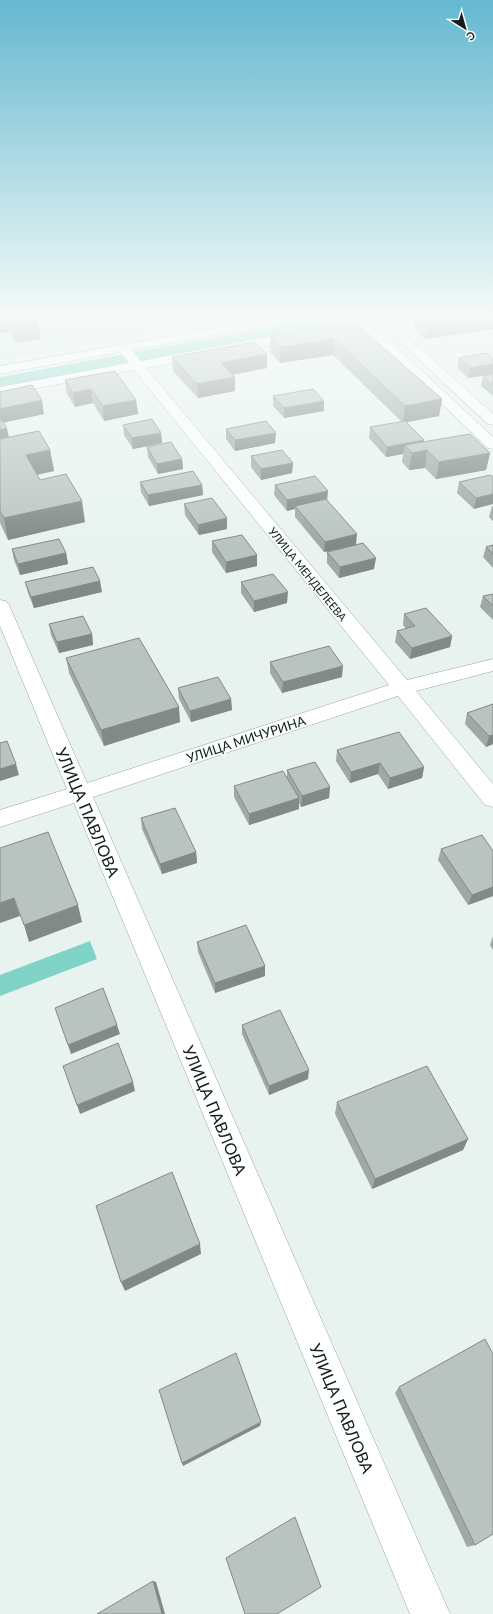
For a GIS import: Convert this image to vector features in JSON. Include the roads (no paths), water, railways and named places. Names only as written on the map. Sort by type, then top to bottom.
[{"type":"street","name":"УЛИЦА МЕНДЕЛЕЕВА","points":[[160,393],[493,799]]},
{"type":"street","points":[[438,393],[493,445]]},
{"type":"street","points":[[463,393],[493,421]]},
{"type":"street","name":"УЛИЦА ПАВЛОВА","points":[[0,605],[430,1614]]},
{"type":"street","name":"УЛИЦА МИЧУРИНА","points":[[0,819],[402,688],[493,665]]}]
